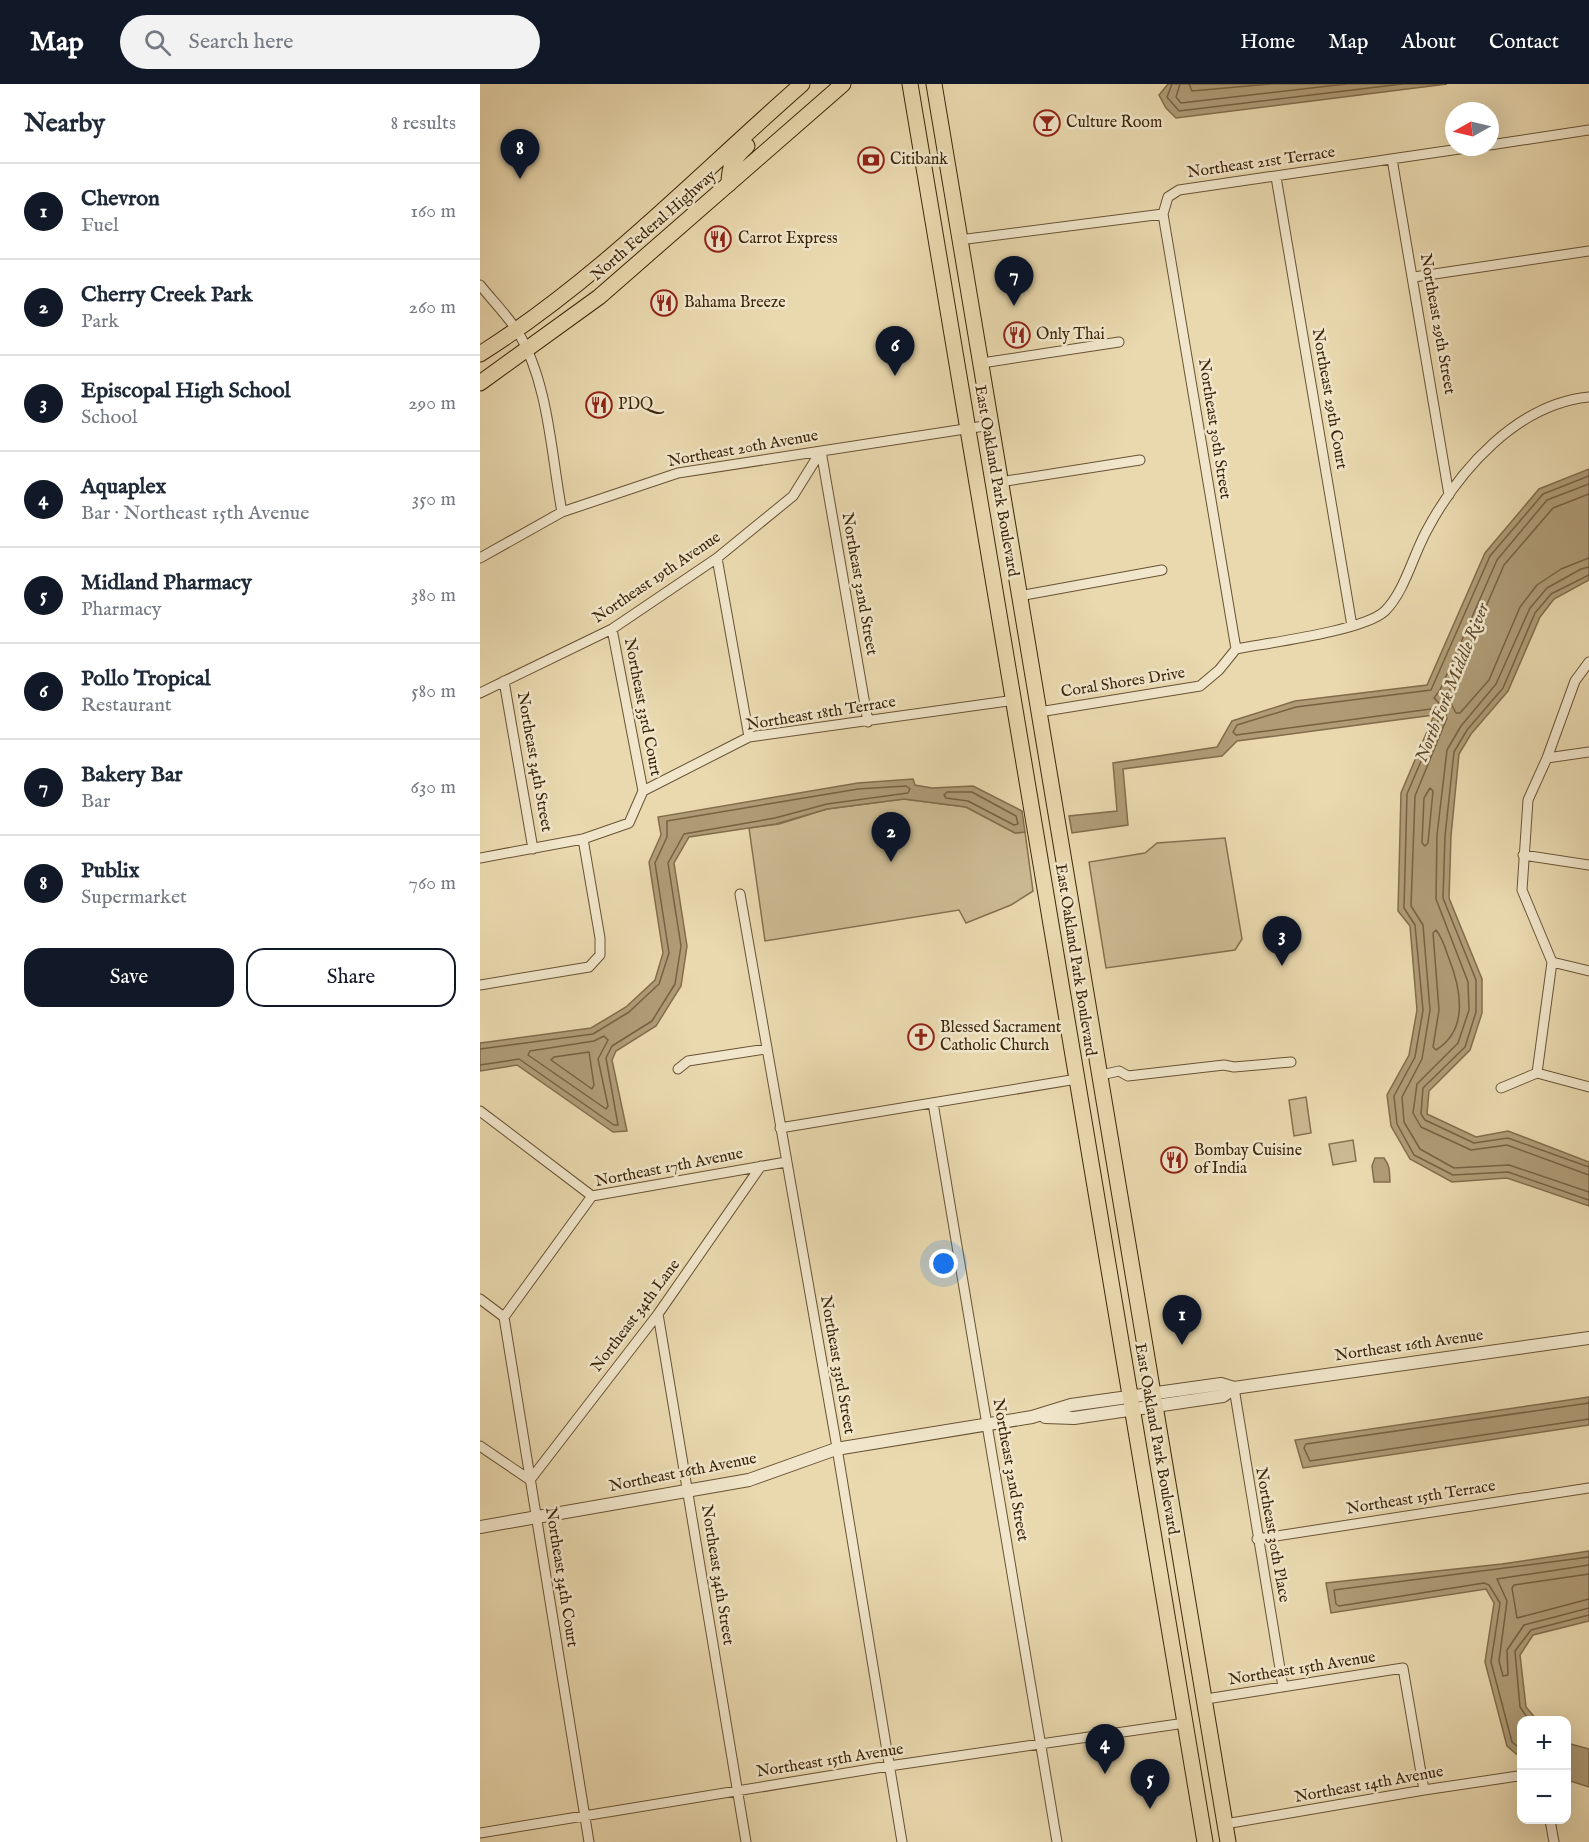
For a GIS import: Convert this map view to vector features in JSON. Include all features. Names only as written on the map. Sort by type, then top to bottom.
[{"type":"main road","name":"North Federal Highway","points":[[480,354],[517,331],[591,273],[802,84]]},
{"type":"main road","name":"North Federal Highway","points":[[480,383],[528,351],[599,297],[843,84]]},
{"type":"main road","name":"East Oakland Park Boulevard","points":[[910,84],[1205,1842]]},
{"type":"main road","name":"East Oakland Park Boulevard","points":[[934,84],[1156,1399],[1228,1842]]},
{"type":"main road","points":[[729,184],[729,168],[733,158],[760,134],[763,119]]},
{"type":"main road","points":[[705,206],[716,182],[714,163]]},
{"type":"main road","points":[[932,213],[941,213],[958,234]]},
{"type":"main road","points":[[1015,700],[1024,708],[1039,712]]},
{"type":"main road","points":[[1030,792],[1041,791],[1054,800]]},
{"type":"main road","points":[[1073,1056],[1083,1067],[1101,1075]]},
{"type":"main road","points":[[1077,1079],[1089,1083],[1104,1100]]},
{"type":"main road","points":[[1185,1723],[1202,1727],[1212,1738]]},
{"type":"street","points":[[1499,144],[1589,130]]},
{"type":"street","name":"Northeast 21st Terrace","points":[[1163,214],[1168,196],[1179,190],[1445,151]]},
{"type":"street","name":"Northeast 29th Street","points":[[1392,159],[1414,277],[1449,495]]},
{"type":"street","name":"Northeast 29th Court","points":[[1276,177],[1352,626]]},
{"type":"street","points":[[958,234],[1163,214]]},
{"type":"street","name":"Northeast 30th Street","points":[[1163,214],[1236,649]]},
{"type":"street","points":[[1414,277],[1589,251]]},
{"type":"street","points":[[480,285],[517,331],[528,351],[543,402],[562,512]]},
{"type":"street","points":[[982,363],[1119,342]]},
{"type":"street","points":[[1236,649],[1352,626],[1384,612],[1398,590],[1427,529],[1468,470],[1498,439],[1532,414],[1573,399],[1589,397]]},
{"type":"street","name":"Northeast 20th Avenue","points":[[480,558],[562,512],[678,473],[991,425]]},
{"type":"street","name":"Northeast 19th Avenue","points":[[480,693],[612,629],[717,558],[793,496],[821,451]]},
{"type":"street","name":"Northeast 32nd Street","points":[[821,451],[868,722]]},
{"type":"street","points":[[1000,482],[1140,460]]},
{"type":"street","points":[[717,558],[749,737]]},
{"type":"street","points":[[1019,596],[1162,570]]},
{"type":"street","name":"Northeast 33rd Court","points":[[612,629],[643,791]]},
{"type":"street","name":"Coral Shores Drive","points":[[1039,712],[1200,686],[1219,670],[1236,649]]},
{"type":"street","points":[[1537,1073],[1552,962],[1522,890],[1528,800],[1547,758],[1575,681],[1589,662]]},
{"type":"street","name":"Northeast 34th Street","points":[[504,681],[533,849]]},
{"type":"street","name":"Northeast 18th Terrace","points":[[643,791],[749,737],[1015,700]]},
{"type":"street","points":[[1547,758],[1589,753]]},
{"type":"street","points":[[480,858],[583,839],[629,823],[643,791]]},
{"type":"street","points":[[480,985],[589,967],[600,955],[600,938],[583,839]]},
{"type":"street","points":[[1523,855],[1589,865]]},
{"type":"street","name":"Northeast 33rd Street","points":[[740,894],[902,1842]]},
{"type":"street","points":[[1552,962],[1589,970]]},
{"type":"street","points":[[678,1069],[688,1061],[766,1049]]},
{"type":"street","points":[[1101,1075],[1119,1071],[1128,1076],[1224,1065],[1234,1067],[1290,1062]]},
{"type":"street","points":[[1501,1088],[1537,1073],[1589,1088]]},
{"type":"street","points":[[780,1128],[1077,1079]]},
{"type":"street","name":"Northeast 32nd Street","points":[[933,1103],[1057,1842]]},
{"type":"street","points":[[480,1111],[592,1196]]},
{"type":"street","name":"Northeast 17th Avenue","points":[[504,1317],[592,1196],[786,1162]]},
{"type":"street","name":"Northeast 34th Lane","points":[[530,1480],[658,1314],[761,1166]]},
{"type":"street","points":[[480,1299],[504,1317]]},
{"type":"street","name":"Northeast 34th Street","points":[[658,1314],[746,1842]]},
{"type":"street","name":"Northeast 34th Court","points":[[504,1317],[589,1842]]},
{"type":"street","name":"Northeast 16th Avenue","points":[[480,1527],[749,1480],[836,1449],[1032,1417],[1074,1418],[1131,1402],[1222,1396],[1234,1388],[1589,1338]]},
{"type":"street","name":"Northeast 30th Place","points":[[1234,1388],[1283,1687]]},
{"type":"street","points":[[480,1446],[530,1480]]},
{"type":"street","name":"Northeast 15th Terrace","points":[[1257,1539],[1589,1488]]},
{"type":"street","name":"Northeast 15th Avenue","points":[[1206,1699],[1403,1668],[1424,1790]]},
{"type":"street","name":"Northeast 15th Avenue","points":[[480,1833],[889,1766],[1041,1746],[1185,1723]]},
{"type":"street","name":"Northeast 14th Avenue","points":[[1225,1824],[1424,1790],[1517,1778]]},
{"type":"street","points":[[1551,1824],[1554,1842]]},
{"type":"shaded area","points":[[904,799],[966,807],[1015,833],[1025,832],[1033,891],[1011,905],[966,923],[959,910],[765,941],[749,828],[779,824],[827,809]]},
{"type":"shaded area","points":[[1225,838],[1242,939],[1235,950],[1106,968],[1089,862],[1145,853],[1157,843]]},
{"type":"shaded area","points":[[1306,1097],[1311,1133],[1294,1136],[1289,1100]]},
{"type":"shaded area","points":[[1353,1140],[1356,1161],[1333,1165],[1329,1144]]},
{"type":"water","points":[[1168,84],[1447,84],[1176,118],[1166,108],[1159,95]]},
{"type":"water","name":"North Fork Middle River","points":[[1589,469],[1589,580],[1554,599],[1540,617],[1508,691],[1471,734],[1459,754],[1451,836],[1449,898],[1482,979],[1482,1013],[1470,1050],[1429,1091],[1427,1114],[1476,1137],[1508,1131],[1589,1162],[1589,1206],[1507,1178],[1452,1182],[1410,1159],[1391,1126],[1387,1095],[1409,1055],[1417,1010],[1410,926],[1398,911],[1401,793],[1434,715],[1237,741],[1222,756],[1123,769],[1128,825],[1072,833],[1069,816],[1117,811],[1113,763],[1217,747],[1232,721],[1295,701],[1427,685],[1485,553],[1539,489]]},
{"type":"water","points":[[913,779],[915,785],[932,788],[973,786],[1022,811],[1025,832],[1015,833],[966,807],[904,799],[827,809],[776,824],[689,837],[674,863],[687,946],[681,986],[656,1026],[616,1051],[612,1060],[627,1131],[613,1132],[517,1065],[480,1071],[480,1043],[591,1028],[626,1007],[655,980],[663,953],[649,862],[661,835],[658,817],[858,783]]},
{"type":"water","points":[[1375,1158],[1384,1158],[1386,1161],[1390,1182],[1374,1182],[1372,1166]]},
{"type":"water","points":[[1589,1397],[1589,1425],[1303,1468],[1295,1440]]},
{"type":"water","points":[[1589,1551],[1589,1621],[1533,1635],[1520,1655],[1526,1707],[1534,1716],[1517,1716],[1517,1755],[1507,1746],[1485,1662],[1494,1603],[1486,1589],[1331,1613],[1326,1583],[1502,1564]]},
{"type":"water","points":[[1571,1744],[1589,1749],[1589,1787],[1571,1781]]},
{"type":"place","name":"Culture Room","points":[[1047,123]]},
{"type":"place","name":"Citibank","points":[[871,160]]},
{"type":"place","name":"Publix","points":[[520,179]]},
{"type":"place","name":"Carrot Express","points":[[718,239]]},
{"type":"place","name":"Bahama Breeze","points":[[664,303]]},
{"type":"place","name":"Bakery Bar","points":[[1014,306]]},
{"type":"place","name":"Only Thai","points":[[1017,335]]},
{"type":"place","name":"Pollo Tropical","points":[[895,376]]},
{"type":"place","name":"PDQ","points":[[599,405]]},
{"type":"place","name":"Cherry Creek Park","points":[[891,862]]},
{"type":"place","name":"Episcopal High School","points":[[1282,966]]},
{"type":"place","name":"Blessed Sacrament Catholic Church","points":[[921,1037]]},
{"type":"place","name":"Bombay Cuisine of India","points":[[1174,1160]]},
{"type":"place","name":"Chevron","points":[[1182,1345]]},
{"type":"place","name":"Aquaplex","points":[[1105,1774]]},
{"type":"place","name":"Midland Pharmacy","points":[[1150,1809]]}]
